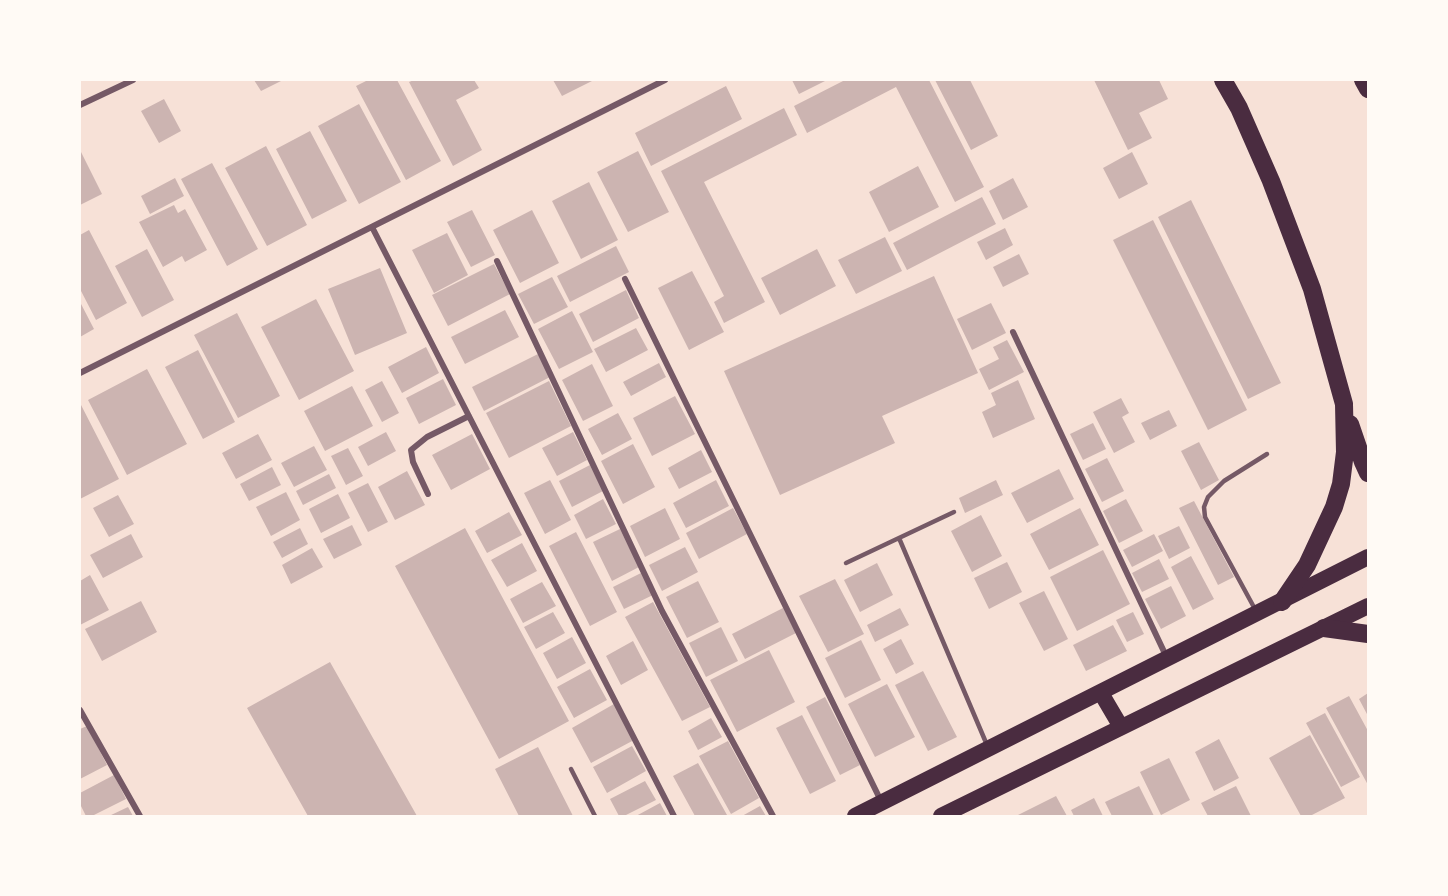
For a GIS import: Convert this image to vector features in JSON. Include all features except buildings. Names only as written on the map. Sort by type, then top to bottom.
[{"type":"highway","points":[[1222,80],[1239,108],[1271,181],[1312,289],[1344,404],[1368,473]]},
{"type":"highway","points":[[1363,80],[1368,89]]},
{"type":"highway","points":[[1282,602],[1307,566],[1338,492],[1345,452],[1344,404]]},
{"type":"highway","points":[[855,816],[1368,557]]},
{"type":"highway","points":[[941,816],[1368,606]]},
{"type":"highway","points":[[1324,628],[1368,634]]},
{"type":"highway","points":[[1101,693],[1121,727]]},
{"type":"street","points":[[80,105],[133,80]]},
{"type":"street","points":[[80,373],[665,80]]},
{"type":"street","points":[[372,227],[674,816]]},
{"type":"street","points":[[497,261],[662,611],[773,816]]},
{"type":"street","points":[[625,279],[882,804]]},
{"type":"street","points":[[1013,332],[1167,658]]},
{"type":"street","points":[[428,494],[413,462],[411,450],[427,437],[469,416]]},
{"type":"street","points":[[80,710],[140,816]]},
{"type":"lane","points":[[1257,614],[1205,517],[1204,507],[1208,497],[1224,481],[1267,454]]},
{"type":"lane","points":[[846,562],[954,512]]},
{"type":"lane","points":[[899,537],[989,749]]},
{"type":"lane","points":[[571,769],[594,816]]}]
